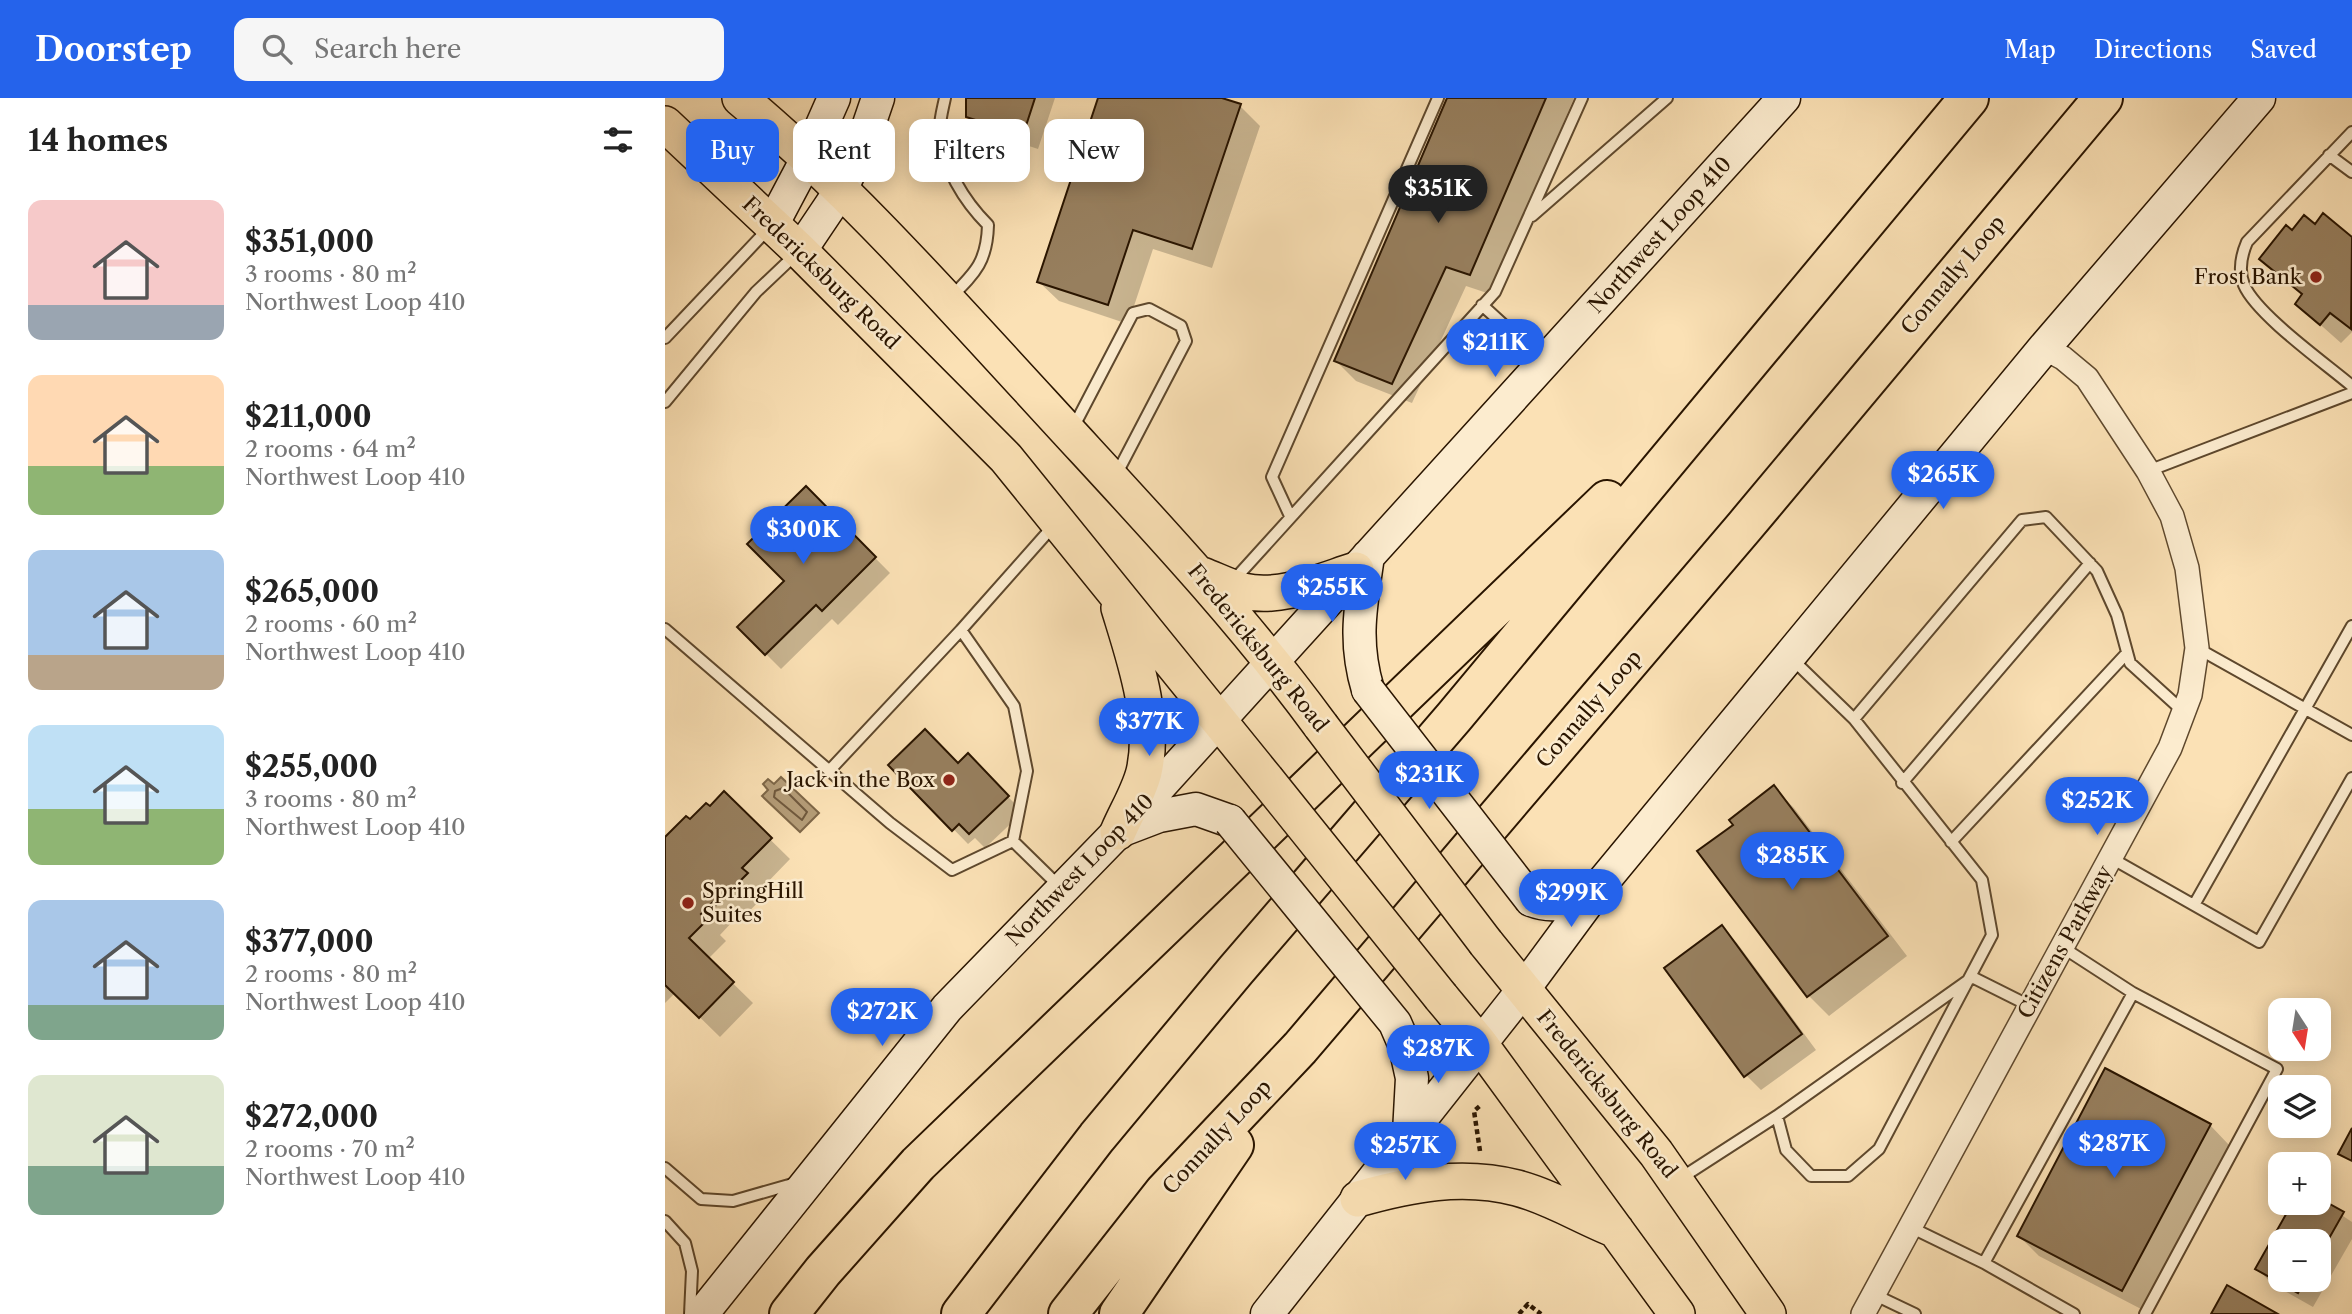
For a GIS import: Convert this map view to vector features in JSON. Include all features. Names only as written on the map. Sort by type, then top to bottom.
[{"type":"highway","points":[[961,1314],[1097,1137],[1454,718],[1969,98]]},
{"type":"highway","name":"Connally Loop","points":[[1067,1314],[1164,1192],[1300,1048],[1745,526],[2103,98]]},
{"type":"highway","points":[[789,1314],[823,1270],[919,1164],[1753,357]]},
{"type":"highway","points":[[1119,1314],[1300,1048]]},
{"type":"main road","name":"Fredericksburg Road","points":[[740,98],[793,144]]},
{"type":"main road","points":[[825,119],[834,98]]},
{"type":"main road","points":[[800,251],[841,190],[862,145],[878,98]]},
{"type":"main road","name":"Northwest Loop 410","points":[[702,1314],[947,1008],[1118,832],[1784,98]]},
{"type":"main road","points":[[1267,1314],[1523,990],[1602,883],[2043,348],[2259,98]]},
{"type":"main road","name":"Fredericksburg Road","points":[[665,124],[800,251],[1006,458],[1479,1044],[1677,1314]]},
{"type":"main road","points":[[772,225],[795,182]]},
{"type":"main road","name":"Fredericksburg Road","points":[[833,182],[947,300],[1113,480],[1215,580],[1273,663],[1486,943],[1676,1181],[1768,1314]]},
{"type":"main road","points":[[1215,580],[1245,592],[1290,590],[1362,562],[1357,638],[1359,661],[1368,690],[1531,900],[1550,906],[1568,903],[1602,883]]},
{"type":"main road","points":[[1114,592],[1132,649],[1147,743],[1143,773],[1118,832]]},
{"type":"main road","points":[[1118,832],[1159,816],[1196,809],[1230,821],[1395,1023],[1405,1046],[1412,1078],[1409,1133]]},
{"type":"main road","points":[[1358,1199],[1405,1186],[1446,1180],[1487,1183],[1517,1188],[1616,1230]]},
{"type":"street","name":"Citizens Parkway","points":[[1868,1304],[2170,748],[2190,695],[2197,648],[2187,568],[2172,516],[2148,471],[2087,378],[2063,358],[2043,348]]},
{"type":"lane","points":[[945,98],[940,131],[950,171],[971,208],[988,225],[987,250],[981,262],[974,274],[947,300]]},
{"type":"lane","points":[[1290,516],[1272,477],[1439,98]]},
{"type":"lane","points":[[1215,580],[1290,516],[1495,292],[1582,98]]},
{"type":"lane","points":[[1528,219],[1667,98]]},
{"type":"lane","points":[[2352,132],[2247,242],[2241,255],[2241,269],[2253,302],[2352,386]]},
{"type":"lane","points":[[2329,155],[2352,172]]},
{"type":"lane","points":[[665,338],[772,225]]},
{"type":"lane","points":[[665,402],[757,292],[800,251]]},
{"type":"lane","points":[[1482,305],[1546,363]]},
{"type":"lane","points":[[1070,434],[1133,313],[1149,309],[1181,326],[1187,341],[1113,480]]},
{"type":"lane","points":[[2148,471],[2352,393]]},
{"type":"lane","points":[[1854,719],[2022,520],[2046,517],[2097,571],[2117,615],[2130,663],[2184,712]]},
{"type":"lane","points":[[829,771],[961,630],[1057,522]]},
{"type":"lane","points":[[1902,783],[2090,563]]},
{"type":"lane","points":[[2194,905],[2352,626]]},
{"type":"lane","points":[[665,629],[829,771],[952,870],[1013,841]]},
{"type":"lane","points":[[961,630],[1014,706],[1027,771],[1013,841]]},
{"type":"lane","points":[[2197,648],[2352,735]]},
{"type":"lane","points":[[1951,842],[2127,653]]},
{"type":"lane","points":[[1777,1116],[1786,1150],[1811,1175],[1848,1176],[1879,1149],[1992,935],[1982,880],[1902,783],[1854,719],[1789,656]]},
{"type":"lane","points":[[2111,858],[2259,942],[2352,778]]},
{"type":"lane","points":[[1013,841],[1062,889]]},
{"type":"lane","points":[[2062,947],[2133,993],[2277,1069],[2145,1314]]},
{"type":"lane","points":[[1972,977],[2030,1006]]},
{"type":"lane","points":[[1676,1181],[1777,1116],[1972,977]]},
{"type":"lane","points":[[1984,1263],[2133,993]]},
{"type":"lane","points":[[665,1168],[701,1199],[733,1201],[809,1179]]},
{"type":"lane","points":[[665,1221],[685,1242],[692,1271],[690,1314]]},
{"type":"lane","points":[[1909,1227],[1984,1263],[2074,1314]]},
{"type":"lane","points":[[1868,1304],[1915,1314]]},
{"type":"path","points":[[1474,1111],[1481,1105]]},
{"type":"path","points":[[1468,1108],[1474,1111]]},
{"type":"path","points":[[1474,1111],[1481,1157]]},
{"type":"path","points":[[1519,1314],[1528,1304],[1541,1314]]},
{"type":"water","points":[[781,777],[819,813],[800,832],[762,796],[768,790],[763,784],[768,779],[774,784]]},
{"type":"building","points":[[966,98],[1035,98],[1028,119],[966,117]]},
{"type":"building","points":[[1098,98],[1222,98],[1241,104],[1192,249],[1133,230],[1108,305],[1037,282],[1070,182],[1144,182],[1144,119],[1091,119]]},
{"type":"building","points":[[1447,98],[1546,98],[1470,275],[1446,267],[1392,384],[1334,361]]},
{"type":"building","name":"Frost Bank","points":[[2323,213],[2352,237],[2351,329],[2330,313],[2320,325],[2295,304],[2302,294],[2259,259],[2286,225],[2292,230],[2304,215],[2315,224]]},
{"type":"building","points":[[806,486],[876,557],[822,611],[816,605],[765,655],[737,627],[784,581],[747,544]]},
{"type":"building","name":"Jack in the Box","points":[[925,729],[958,763],[968,753],[1009,796],[969,834],[959,824],[952,831],[888,765]]},
{"type":"building","points":[[1774,785],[1888,936],[1807,997],[1697,851],[1733,825],[1729,820]]},
{"type":"building","name":"SpringHill Suites","points":[[724,791],[772,838],[742,868],[748,873],[716,905],[713,902],[701,914],[707,920],[689,938],[734,982],[699,1018],[665,985],[665,837],[686,816],[690,819],[706,803],[710,806]]},
{"type":"building","points":[[1722,925],[1802,1034],[1744,1077],[1664,968]]},
{"type":"building","points":[[2105,1068],[2211,1124],[2122,1291],[2017,1236]]},
{"type":"building","points":[[2352,1128],[2352,1161],[2338,1154]]},
{"type":"building","points":[[2331,1205],[2344,1212],[2331,1235],[2331,1229],[2278,1229],[2286,1215],[2331,1215]]},
{"type":"building","points":[[2268,1246],[2268,1276],[2255,1269]]},
{"type":"building","points":[[2227,1285],[2278,1314],[2211,1314]]},
{"type":"place","name":"Frost Bank","points":[[2316,277]]},
{"type":"place","name":"Jack in the Box","points":[[949,780]]},
{"type":"place","name":"SpringHill Suites","points":[[688,903]]}]
